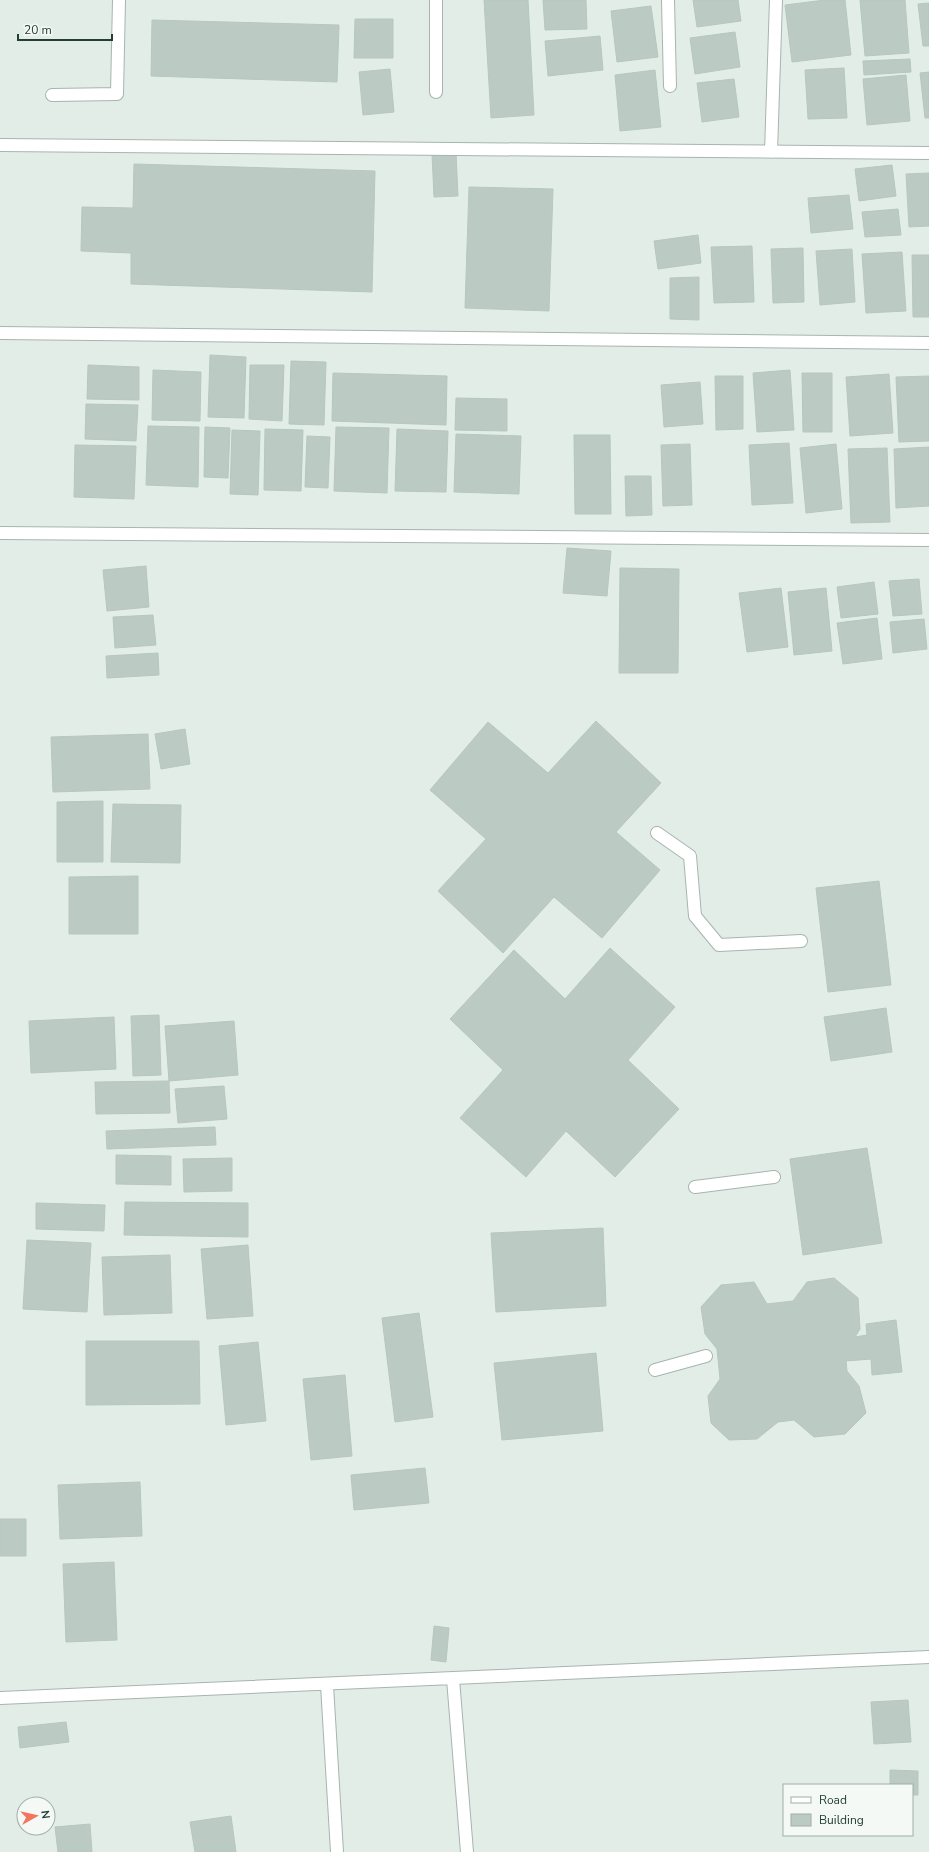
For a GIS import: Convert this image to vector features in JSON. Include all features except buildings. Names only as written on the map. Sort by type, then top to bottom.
[{"type":"street","points":[[52,95],[116,94],[119,0]]},
{"type":"street","points":[[436,0],[436,92]]},
{"type":"street","points":[[668,0],[670,86]]},
{"type":"street","points":[[771,152],[776,0]]},
{"type":"street","points":[[0,144],[929,153]]},
{"type":"street","points":[[0,333],[929,343]]},
{"type":"street","points":[[0,533],[929,540]]},
{"type":"street","points":[[657,833],[690,856],[695,916],[719,945],[802,941]]},
{"type":"street","points":[[694,1187],[774,1177]]},
{"type":"street","points":[[655,1370],[706,1356]]},
{"type":"street","points":[[0,1698],[327,1685],[929,1657]]},
{"type":"street","points":[[453,1679],[467,1852]]},
{"type":"street","points":[[327,1685],[337,1852]]}]
